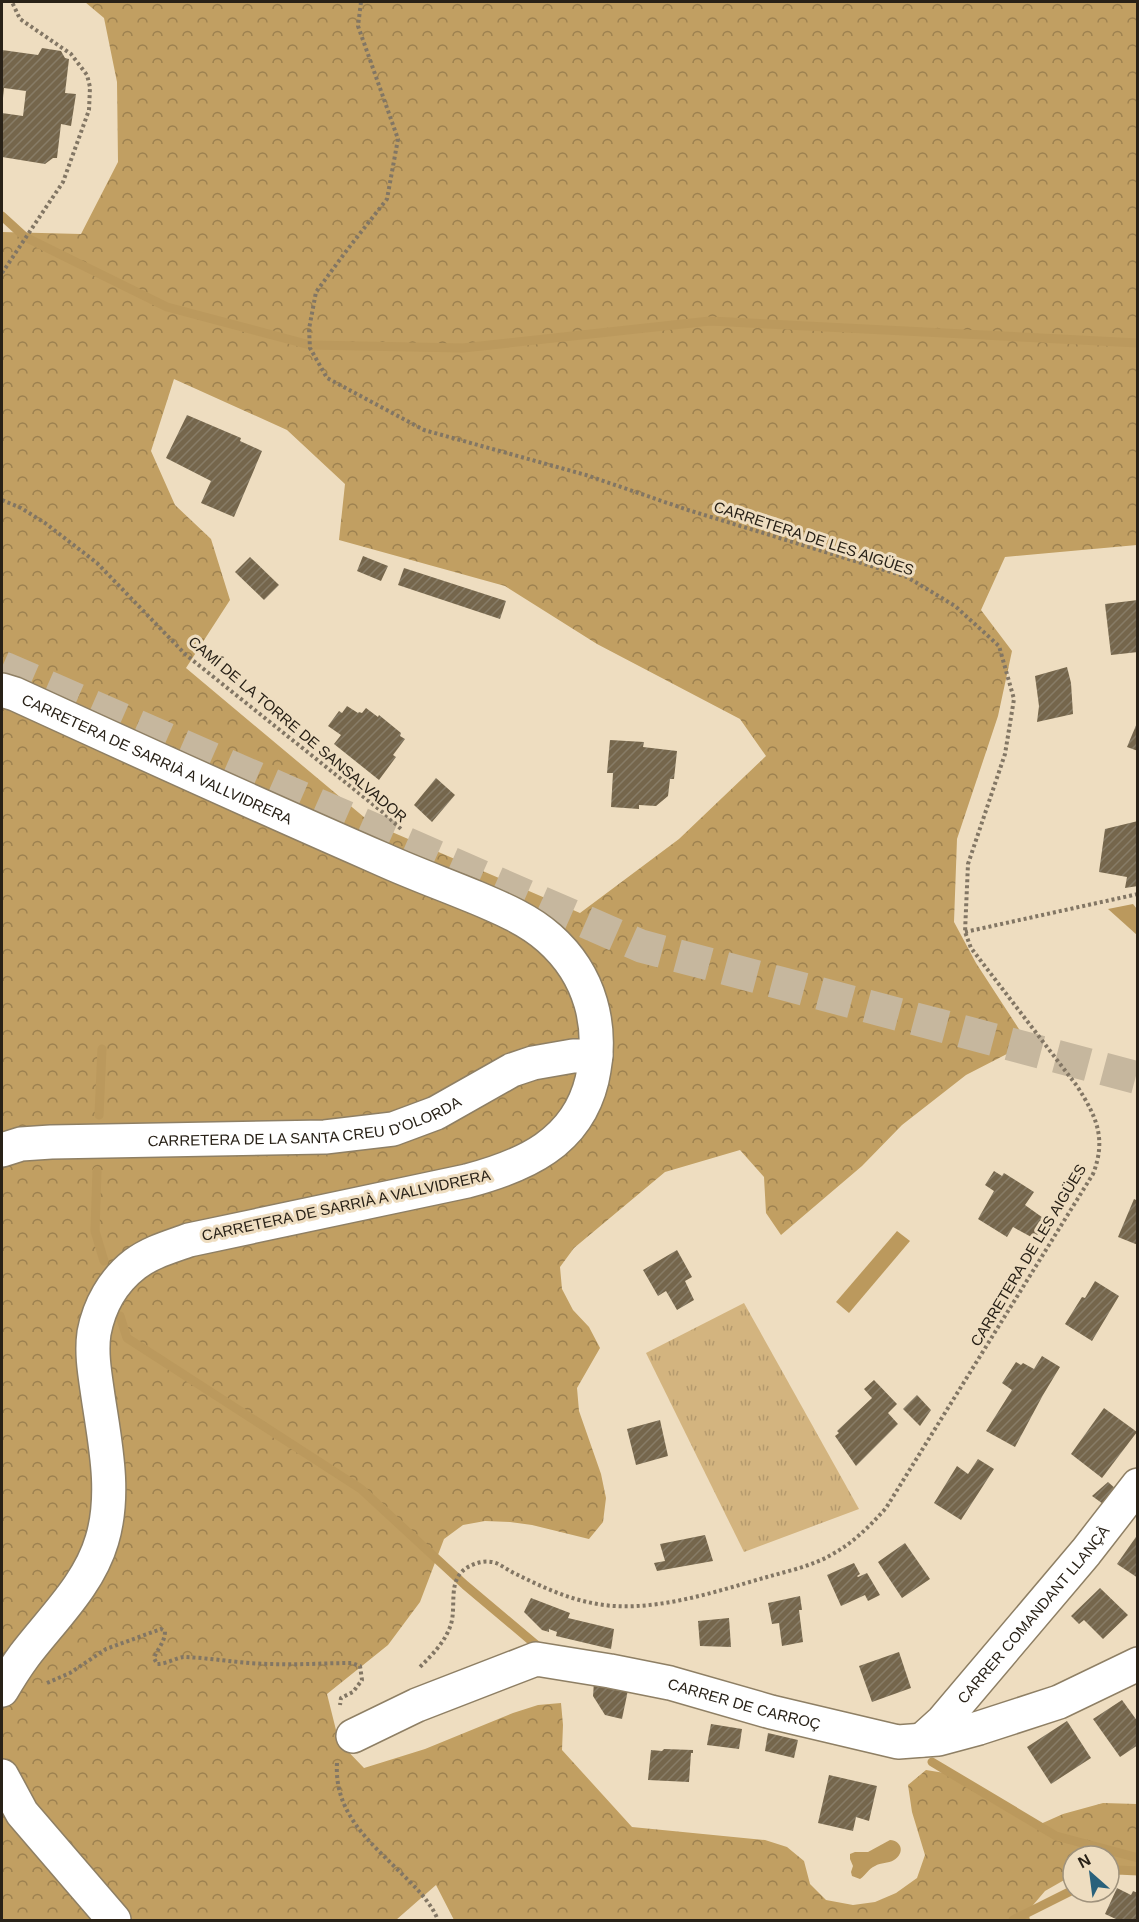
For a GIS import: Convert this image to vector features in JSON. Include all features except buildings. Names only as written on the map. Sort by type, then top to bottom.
[{"type":"main road","name":"CARRETERA DE SARRIÀ A VALLVIDRERA","points":[[2,690],[386,861],[516,915],[551,940],[569,960],[587,989],[595,1020],[596,1056],[591,1085],[580,1112],[567,1130],[548,1147],[521,1163],[467,1181],[189,1240],[154,1252],[136,1263],[118,1280],[103,1304],[94,1332],[94,1366],[110,1489],[107,1521],[102,1540],[93,1566],[75,1593],[23,1657],[2,1690]]},
{"type":"main road","name":"CARRETERA DE LA SANTA CREU D'OLORDA","points":[[2,1150],[21,1144],[51,1142],[325,1137],[393,1129],[436,1113],[512,1070],[533,1063],[573,1056],[596,1056]]},
{"type":"main road","name":"CARRER COMANDANT LLANÇÀ","points":[[922,1740],[943,1721],[1086,1552],[1137,1485]]},
{"type":"main road","name":"CARRER DE CARROÇ","points":[[353,1736],[417,1705],[536,1659],[677,1685],[771,1712],[898,1742],[938,1739],[980,1728],[1059,1702],[1137,1664]]},
{"type":"main road","points":[[2,1776],[22,1813],[114,1920]]},
{"type":"path","points":[[2,273],[63,182],[89,110],[90,87],[87,75],[72,54],[20,19],[12,2]]},
{"type":"path","name":"CARRETERA DE LES AIGÜES","points":[[361,2],[358,26],[398,139],[387,199],[316,292],[309,329],[310,348],[327,378],[424,430],[586,475],[688,510],[907,577],[955,606],[999,646],[1014,699],[1005,754],[968,864],[964,932],[970,948],[1077,1086],[1092,1110],[1099,1141],[1099,1158],[1094,1174],[886,1508],[848,1545],[828,1557],[806,1565],[717,1591],[672,1602],[622,1606],[594,1604],[515,1574],[497,1563],[477,1563],[466,1568],[457,1578],[453,1588],[454,1615],[450,1629],[442,1643],[414,1673]]},
{"type":"path","name":"CAMÍ DE LA TORRE DE SANSALVADOR","points":[[2,500],[45,523],[97,563],[186,655],[385,813],[406,835]]},
{"type":"path","points":[[964,932],[1137,894]]},
{"type":"path","points":[[44,1684],[70,1673],[106,1649],[161,1629],[165,1631],[165,1639],[154,1658],[158,1664],[166,1664],[182,1657],[201,1657],[271,1664],[352,1663],[360,1666],[362,1680],[353,1692],[341,1698],[338,1712],[341,1721],[353,1736],[337,1763],[336,1780],[342,1800],[351,1818],[363,1834],[422,1892],[438,1920]]},
{"type":"green space","points":[[85,2],[1137,2],[1137,545],[1005,557],[981,610],[1012,651],[998,716],[957,839],[954,922],[976,963],[1028,1043],[966,1075],[902,1125],[862,1166],[781,1235],[766,1213],[764,1177],[740,1150],[665,1172],[574,1248],[560,1267],[562,1289],[573,1310],[589,1327],[600,1348],[577,1388],[579,1411],[601,1474],[606,1498],[603,1522],[589,1539],[510,1522],[485,1521],[463,1525],[444,1539],[420,1602],[388,1645],[327,1694],[339,1742],[364,1768],[425,1749],[513,1713],[538,1705],[561,1703],[562,1750],[632,1827],[765,1840],[787,1847],[804,1861],[810,1884],[826,1900],[853,1905],[875,1902],[896,1893],[917,1878],[925,1855],[912,1812],[908,1785],[926,1770],[951,1774],[975,1785],[1013,1814],[1036,1826],[1063,1814],[1103,1803],[1137,1804],[1137,1871],[1121,1869],[1121,1844],[1061,1844],[1061,1882],[1045,1891],[1028,1911],[1030,1920],[454,1920],[436,1885],[396,1920],[2,1920],[2,232],[81,234],[118,162],[117,82],[104,18]],"holes":[[[174,379],[287,430],[345,484],[339,540],[505,586],[597,644],[740,719],[766,756],[679,839],[580,913],[371,823],[186,668],[230,600],[211,539],[175,505],[151,451]]]},
{"type":"green space","points":[[744,1303],[859,1509],[744,1552],[646,1353]]},
{"type":"shaded area","points":[[1133,904],[1137,909],[1137,935],[1108,909]]},
{"type":"shaded area","points":[[897,1231],[910,1241],[849,1313],[836,1302]]},
{"type":"shaded area","points":[[890,1840],[901,1848],[897,1857],[873,1867],[860,1879],[852,1876],[853,1866],[850,1854],[868,1852]]},
{"type":"waterway","points":[[2,216],[25,237],[167,307],[310,345],[463,348],[710,321],[1138,343]]},
{"type":"waterway","points":[[99,1115],[102,1049]]},
{"type":"waterway","points":[[97,1171],[95,1231],[104,1261]]},
{"type":"waterway","points":[[120,1316],[127,1338],[361,1489],[465,1585],[541,1649]]},
{"type":"waterway","points":[[932,1762],[1056,1836],[1138,1858]]},
{"type":"waterway","points":[[1121,1870],[1138,1871]]},
{"type":"waterway","points":[[1013,1920],[1061,1896]]},
{"type":"tunnel","points":[[2,667],[641,946],[1138,1078]]}]
